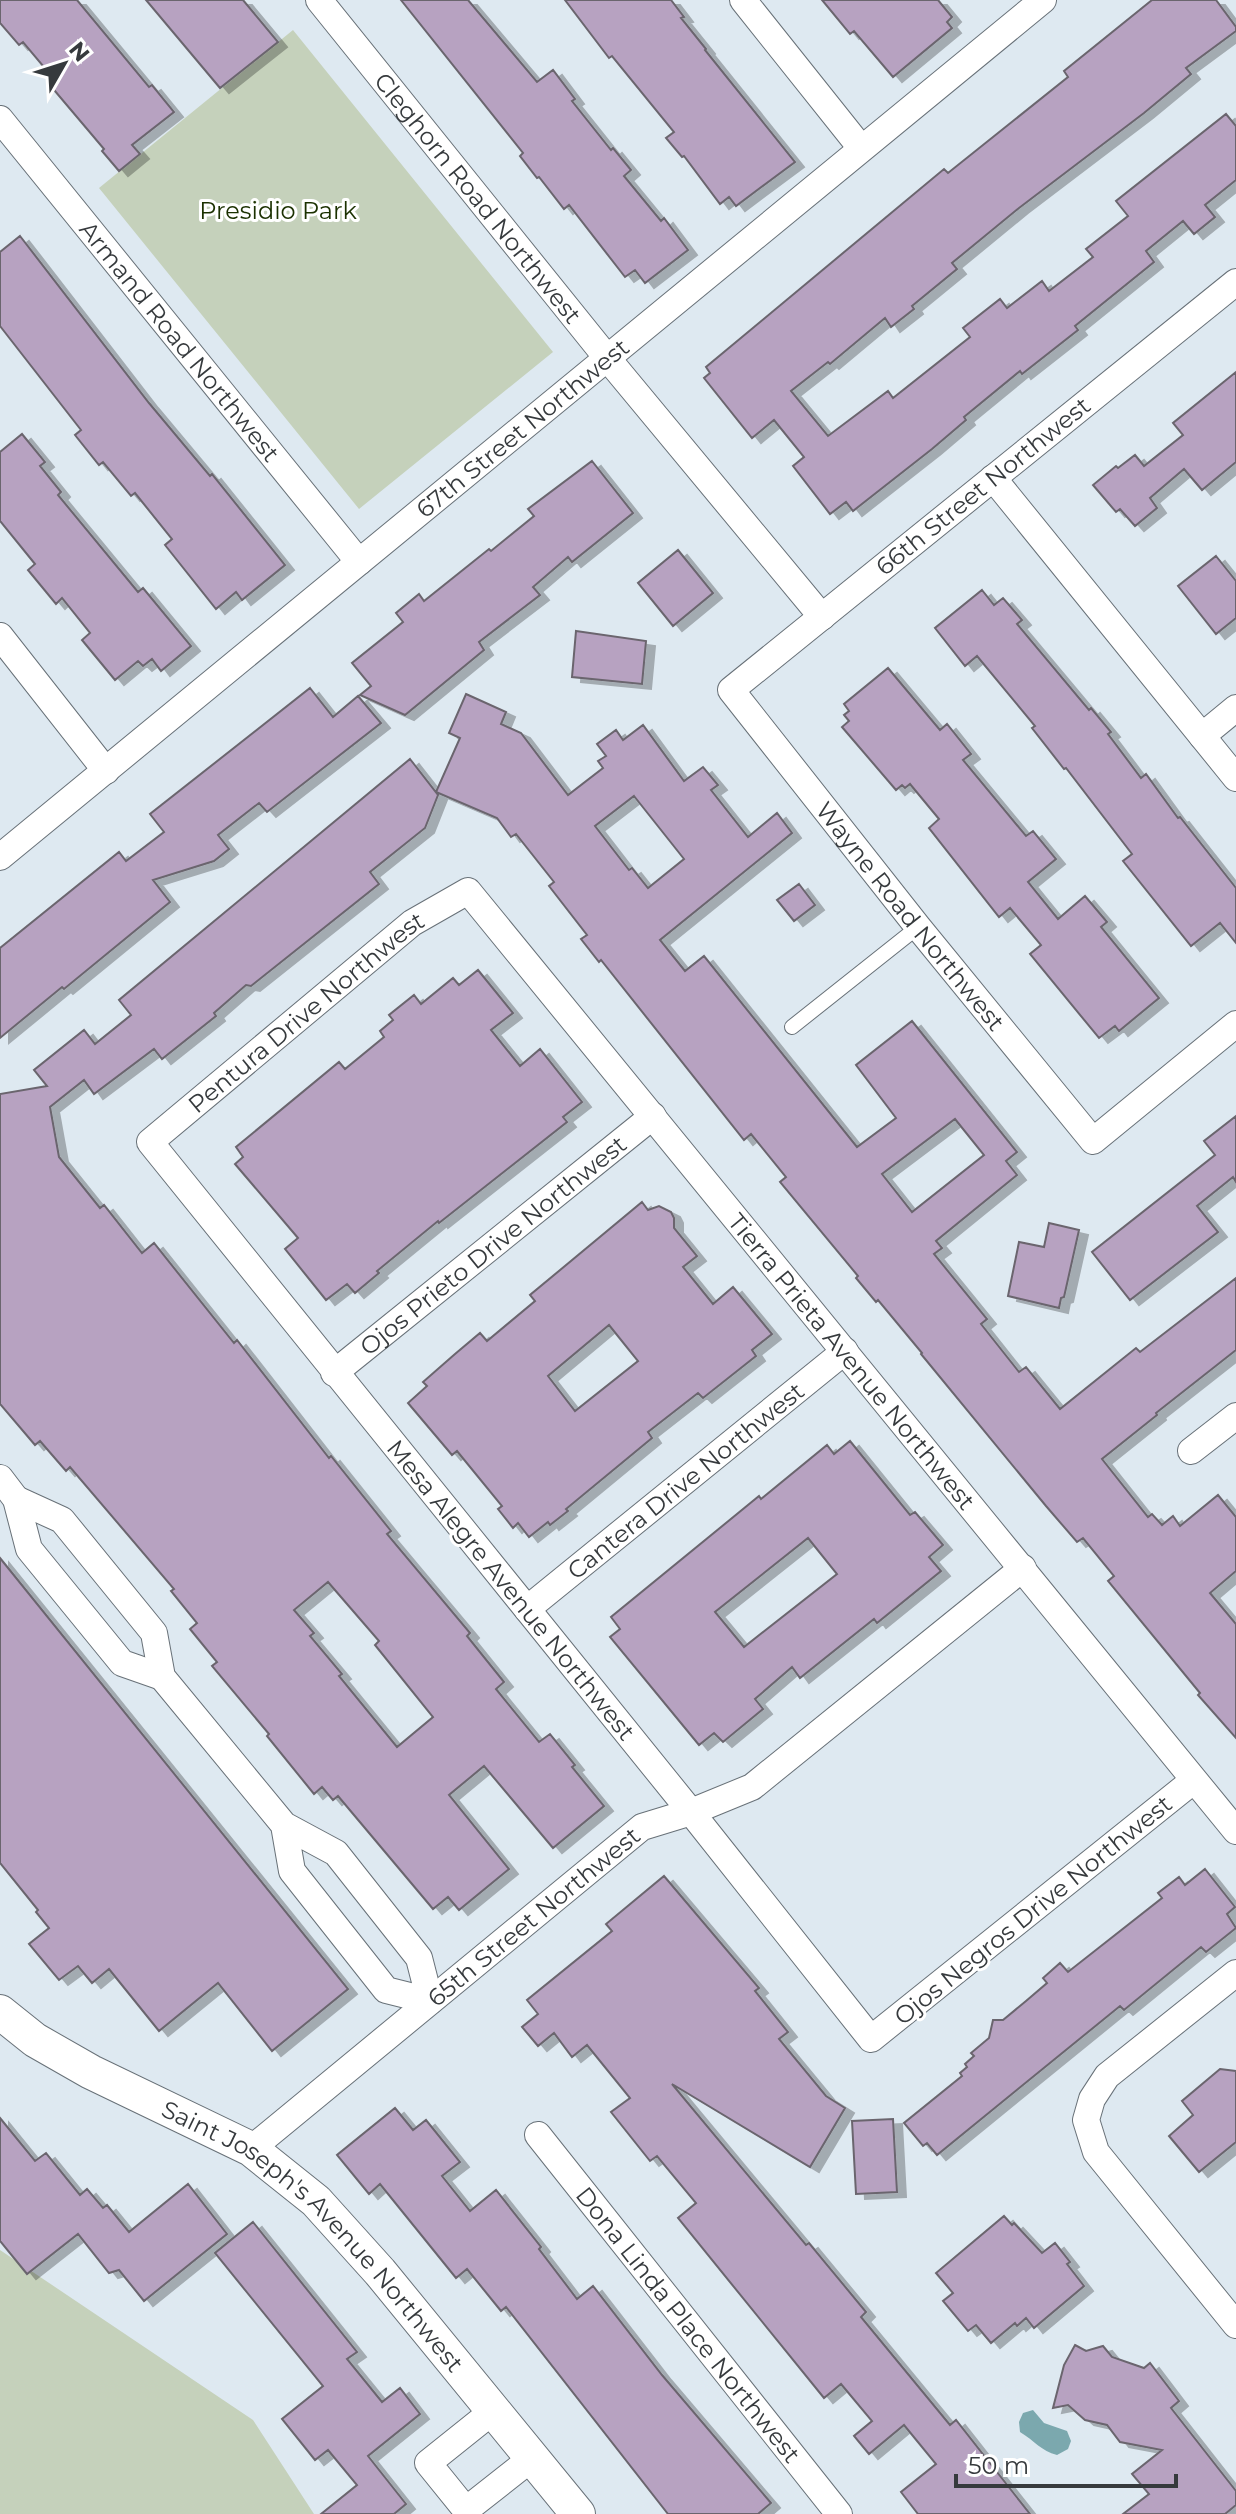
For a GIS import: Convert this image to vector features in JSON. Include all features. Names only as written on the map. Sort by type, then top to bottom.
[{"type":"street","name":"Cleghorn Road Northwest","points":[[319,0],[608,359],[822,617]]},
{"type":"street","points":[[743,0],[861,148]]},
{"type":"street","name":"67th Street Northwest","points":[[0,857],[1043,0]]},
{"type":"street","name":"Armand Road Northwest","points":[[0,119],[359,562]]},
{"type":"street","name":"66th Street Northwest","points":[[731,690],[1236,282]]},
{"type":"street","points":[[993,478],[1236,778]]},
{"type":"street","points":[[0,636],[106,771]]},
{"type":"street","name":"Wayne Road Northwest","points":[[731,690],[918,927],[1093,1141],[1236,1024]]},
{"type":"street","points":[[1202,736],[1236,708]]},
{"type":"street","name":"Tierra Prieta Avenue Northwest","points":[[468,891],[1236,1831]]},
{"type":"street","name":"Pentura Drive Northwest","points":[[150,1142],[412,923],[468,891]]},
{"type":"street","name":"Ojos Prieto Drive Northwest","points":[[334,1373],[653,1116]]},
{"type":"street","name":"Mesa Alegre Avenue Northwest","points":[[150,1142],[871,2039]]},
{"type":"street","name":"Cantera Drive Northwest","points":[[527,1609],[845,1351]]},
{"type":"street","points":[[1191,1451],[1236,1416]]},
{"type":"street","points":[[0,1478],[16,1499],[29,1549],[122,1663],[162,1677]]},
{"type":"street","points":[[16,1499],[62,1520],[154,1633],[162,1677],[284,1825],[336,1853],[419,1958],[430,2001],[386,1990],[292,1871],[284,1825]]},
{"type":"street","name":"65th Street Northwest","points":[[251,2149],[642,1827],[691,1812],[752,1787],[1023,1568]]},
{"type":"street","name":"Ojos Negros Drive Northwest","points":[[871,2039],[1194,1780]]},
{"type":"street","points":[[1236,1973],[1107,2076],[1092,2099],[1086,2120],[1096,2152],[1236,2325]]},
{"type":"street","name":"Saint Joseph's Avenue Northwest","points":[[0,2012],[35,2040],[91,2072],[251,2149],[316,2201],[380,2272],[578,2514]]},
{"type":"street","name":"Dona Linda Place Northwest","points":[[538,2135],[839,2514]]},
{"type":"street","points":[[493,2411],[428,2463],[466,2510],[532,2458]]},
{"type":"lane","points":[[792,1027],[918,927]]},
{"type":"green space","name":"Presidio Park","points":[[293,30],[553,352],[359,509],[99,188]]},
{"type":"green space","points":[[0,2250],[253,2420],[314,2514],[0,2514]]},
{"type":"water","points":[[1033,2410],[1044,2423],[1067,2431],[1071,2441],[1068,2449],[1057,2455],[1051,2453],[1020,2432],[1019,2422],[1023,2413]]},
{"type":"building","points":[[0,0],[77,0],[149,87],[152,85],[174,112],[132,145],[140,154],[119,171],[49,84],[54,79],[23,42],[19,45],[0,23]]},
{"type":"building","points":[[146,0],[243,0],[278,42],[220,88]]},
{"type":"building","points":[[401,0],[468,0],[537,82],[553,70],[575,99],[572,101],[631,170],[624,176],[661,221],[664,218],[688,250],[645,283],[635,270],[625,277],[569,205],[564,209],[537,178],[520,156],[523,153]]},
{"type":"building","points":[[565,0],[671,0],[705,50],[795,162],[736,206],[729,197],[720,204],[684,156],[666,138],[674,132],[612,56],[609,58]]},
{"type":"building","points":[[822,0],[938,0],[952,17],[947,22],[952,28],[893,77],[854,31],[850,34]]},
{"type":"building","points":[[1152,0],[1216,0],[1236,31],[1186,68],[1191,74],[1144,113],[952,263],[957,269],[912,306],[914,309],[891,327],[885,318],[830,364],[828,362],[791,391],[828,436],[888,391],[893,398],[970,337],[963,328],[1000,299],[1007,308],[1042,281],[1049,291],[1093,257],[1086,249],[1128,216],[1116,201],[1226,114],[1236,126],[1236,180],[1205,205],[1215,217],[1194,234],[1183,221],[1146,251],[1154,262],[1075,326],[1078,330],[1022,374],[1020,371],[964,417],[966,420],[932,449],[853,511],[846,502],[830,514],[793,466],[804,457],[774,420],[752,438],[704,378],[710,373],[706,367],[944,169],[948,173],[1068,77],[1064,71]]},
{"type":"building","points":[[20,236],[149,403],[210,476],[212,474],[285,565],[242,600],[236,592],[216,609],[165,545],[172,539],[135,493],[131,496],[103,462],[99,465],[75,435],[81,430],[0,326],[0,252]]},
{"type":"building","points":[[1236,372],[1236,462],[1202,490],[1184,469],[1150,498],[1157,508],[1135,526],[1120,509],[1116,512],[1093,485],[1135,455],[1144,466],[1183,435],[1173,423]]},
{"type":"building","points":[[22,434],[45,462],[40,466],[61,492],[58,495],[138,592],[143,588],[191,646],[161,671],[152,659],[143,666],[138,661],[115,680],[82,640],[90,633],[62,598],[56,604],[28,570],[35,564],[0,521],[0,452]]},
{"type":"building","points":[[592,461],[633,513],[572,562],[568,557],[533,587],[540,595],[479,642],[484,650],[405,715],[360,695],[371,686],[352,663],[403,622],[396,613],[419,594],[424,601],[489,549],[491,551],[534,516],[528,509]]},
{"type":"building","points":[[678,550],[713,593],[673,626],[638,583]]},
{"type":"building","points":[[1216,556],[1236,581],[1236,618],[1216,634],[1178,586]]},
{"type":"building","points":[[982,590],[994,605],[1003,598],[1022,620],[1017,624],[1111,732],[1108,734],[1141,778],[1146,774],[1236,888],[1236,943],[1220,923],[1191,946],[1123,861],[1132,854],[1032,728],[1035,726],[977,656],[965,666],[935,628]]},
{"type":"building","points":[[576,631],[646,641],[642,684],[572,677]]},
{"type":"building","points":[[888,668],[940,730],[947,724],[971,754],[963,760],[1026,836],[1033,831],[1056,859],[1028,882],[1058,919],[1085,896],[1107,922],[1101,927],[1159,998],[1119,1031],[1115,1026],[1099,1038],[1030,954],[1041,945],[1010,908],[999,917],[929,828],[939,819],[910,784],[896,790],[842,727],[849,721],[844,715],[849,711],[844,704]]},
{"type":"building","points":[[310,688],[333,717],[358,696],[381,723],[267,812],[259,803],[218,835],[229,849],[214,861],[153,880],[170,902],[0,1038],[0,948],[119,852],[126,861],[164,832],[150,814]]},
{"type":"building","points":[[466,694],[506,712],[501,724],[521,733],[568,795],[603,768],[598,761],[606,756],[597,744],[616,730],[623,740],[643,725],[684,781],[703,767],[718,785],[711,790],[748,837],[777,813],[792,833],[660,940],[685,971],[704,956],[857,1147],[896,1118],[856,1065],[912,1021],[1017,1152],[1006,1161],[1017,1175],[936,1241],[942,1248],[934,1254],[987,1319],[981,1324],[1019,1372],[1026,1367],[1060,1409],[1136,1348],[1140,1352],[1236,1278],[1236,1350],[1102,1459],[1148,1517],[1152,1514],[1162,1525],[1173,1516],[1180,1526],[1218,1495],[1236,1517],[1236,1571],[1210,1593],[1236,1624],[1236,1738],[1108,1581],[1114,1576],[1083,1538],[1077,1542],[1046,1506],[878,1300],[876,1302],[856,1278],[858,1276],[780,1182],[786,1177],[751,1134],[744,1140],[601,960],[599,962],[581,939],[587,935],[549,886],[554,882],[516,834],[511,837],[497,818],[436,792],[460,738],[449,733]],"holes":[[[634,796],[684,859],[648,888],[632,868],[629,870],[595,826]],[[955,1119],[984,1155],[912,1212],[882,1174]]]},
{"type":"building","points":[[410,759],[438,795],[425,828],[370,872],[379,884],[251,986],[246,985],[214,1013],[216,1016],[162,1059],[154,1049],[94,1094],[84,1080],[50,1107],[59,1157],[100,1208],[104,1205],[142,1253],[154,1243],[234,1343],[237,1340],[329,1458],[331,1456],[391,1531],[387,1534],[470,1633],[467,1636],[504,1682],[496,1689],[539,1742],[550,1734],[604,1806],[553,1848],[484,1766],[449,1795],[509,1869],[459,1910],[448,1897],[433,1909],[338,1796],[333,1800],[322,1787],[314,1794],[212,1666],[217,1662],[190,1629],[197,1623],[171,1591],[174,1589],[70,1467],[66,1471],[40,1441],[35,1445],[0,1404],[0,1094],[47,1086],[34,1070],[84,1030],[95,1044],[131,1015],[119,1000]],"holes":[[[328,1582],[379,1641],[375,1645],[433,1717],[397,1747],[339,1676],[342,1674],[310,1636],[314,1633],[294,1610]]]},
{"type":"building","points":[[799,884],[815,905],[794,921],[777,900]]},
{"type":"building","points":[[478,970],[513,1013],[491,1030],[520,1066],[540,1049],[582,1102],[563,1117],[567,1122],[438,1221],[355,1293],[347,1284],[326,1300],[285,1249],[298,1238],[235,1164],[243,1157],[236,1147],[339,1062],[345,1069],[384,1037],[380,1031],[393,1020],[389,1015],[414,995],[421,1004],[453,978],[459,985]]},
{"type":"building","points":[[1236,1116],[1236,1182],[1233,1177],[1197,1206],[1218,1232],[1130,1300],[1092,1252],[1215,1155],[1204,1141]]},
{"type":"building","points":[[642,1202],[648,1210],[659,1206],[671,1212],[674,1228],[697,1256],[683,1267],[713,1304],[733,1287],[772,1334],[752,1350],[756,1356],[703,1398],[698,1393],[648,1432],[652,1438],[566,1509],[568,1511],[529,1537],[518,1523],[513,1528],[498,1509],[502,1506],[457,1451],[452,1455],[408,1403],[427,1386],[423,1382],[480,1333],[487,1341],[535,1301],[530,1295]],"holes":[[[609,1325],[638,1361],[575,1411],[548,1376]]]},
{"type":"building","points":[[1049,1223],[1079,1230],[1059,1308],[1008,1296],[1019,1242],[1044,1247]]},
{"type":"building","points":[[850,1441],[910,1515],[915,1512],[943,1545],[929,1557],[941,1571],[877,1623],[874,1619],[800,1678],[792,1667],[755,1699],[763,1709],[723,1742],[714,1733],[699,1745],[610,1637],[620,1629],[611,1617],[759,1496],[761,1499],[827,1445],[834,1454]],"holes":[[[808,1538],[837,1574],[744,1647],[715,1612]]]},
{"type":"building","points":[[0,1558],[348,1989],[272,2051],[218,1983],[159,2031],[109,1969],[92,1983],[78,1966],[59,1980],[29,1944],[49,1928],[0,1863]]},
{"type":"building","points":[[1205,1869],[1235,1907],[1227,1914],[1236,1928],[1206,1952],[1201,1947],[1124,2010],[1120,2006],[937,2155],[927,2143],[923,2146],[904,2123],[962,2076],[960,2073],[967,2067],[965,2064],[974,2056],[971,2053],[989,2038],[993,2020],[1003,2020],[1026,2001],[1047,1983],[1043,1978],[1060,1963],[1068,1972],[1162,1898],[1158,1893],[1179,1877],[1185,1885]]},
{"type":"building","points":[[664,1876],[759,1988],[755,1991],[788,2032],[779,2039],[826,2096],[845,2108],[810,2167],[672,2084],[866,2312],[861,2317],[950,2425],[956,2420],[1030,2514],[918,2514],[901,2492],[936,2464],[904,2425],[869,2454],[854,2436],[872,2421],[841,2384],[824,2398],[678,2218],[696,2203],[657,2156],[650,2161],[611,2112],[630,2098],[587,2045],[572,2057],[554,2033],[538,2046],[522,2027],[538,2014],[527,2000],[612,1931],[606,1924]]},
{"type":"building","points":[[1220,2069],[1236,2071],[1236,2142],[1199,2172],[1169,2136],[1193,2115],[1182,2101]]},
{"type":"building","points":[[395,2108],[413,2130],[426,2120],[460,2162],[442,2176],[470,2211],[496,2190],[577,2299],[593,2286],[662,2375],[771,2503],[758,2514],[668,2514],[506,2307],[501,2311],[467,2269],[456,2278],[380,2184],[369,2194],[337,2155]]},
{"type":"building","points":[[0,2118],[35,2161],[46,2153],[80,2195],[87,2189],[103,2208],[107,2205],[129,2232],[188,2184],[227,2234],[144,2301],[119,2270],[109,2273],[78,2234],[27,2274],[0,2241]]},
{"type":"building","points":[[893,2119],[897,2192],[856,2194],[852,2121]]},
{"type":"building","points":[[1004,2216],[1042,2253],[1055,2243],[1084,2286],[1034,2328],[1026,2318],[991,2343],[976,2325],[968,2331],[943,2301],[953,2293],[936,2273]]},
{"type":"building","points":[[253,2222],[357,2352],[347,2359],[382,2402],[400,2388],[420,2414],[368,2456],[406,2504],[394,2514],[321,2514],[357,2485],[328,2450],[315,2460],[282,2419],[323,2386],[215,2253]]},
{"type":"building","points":[[1075,2345],[1086,2351],[1103,2346],[1112,2357],[1144,2368],[1150,2363],[1179,2401],[1171,2408],[1236,2491],[1236,2505],[1225,2514],[1123,2514],[1149,2494],[1132,2474],[1162,2450],[1120,2442],[1107,2425],[1085,2420],[1068,2405],[1053,2408],[1064,2365]]}]
